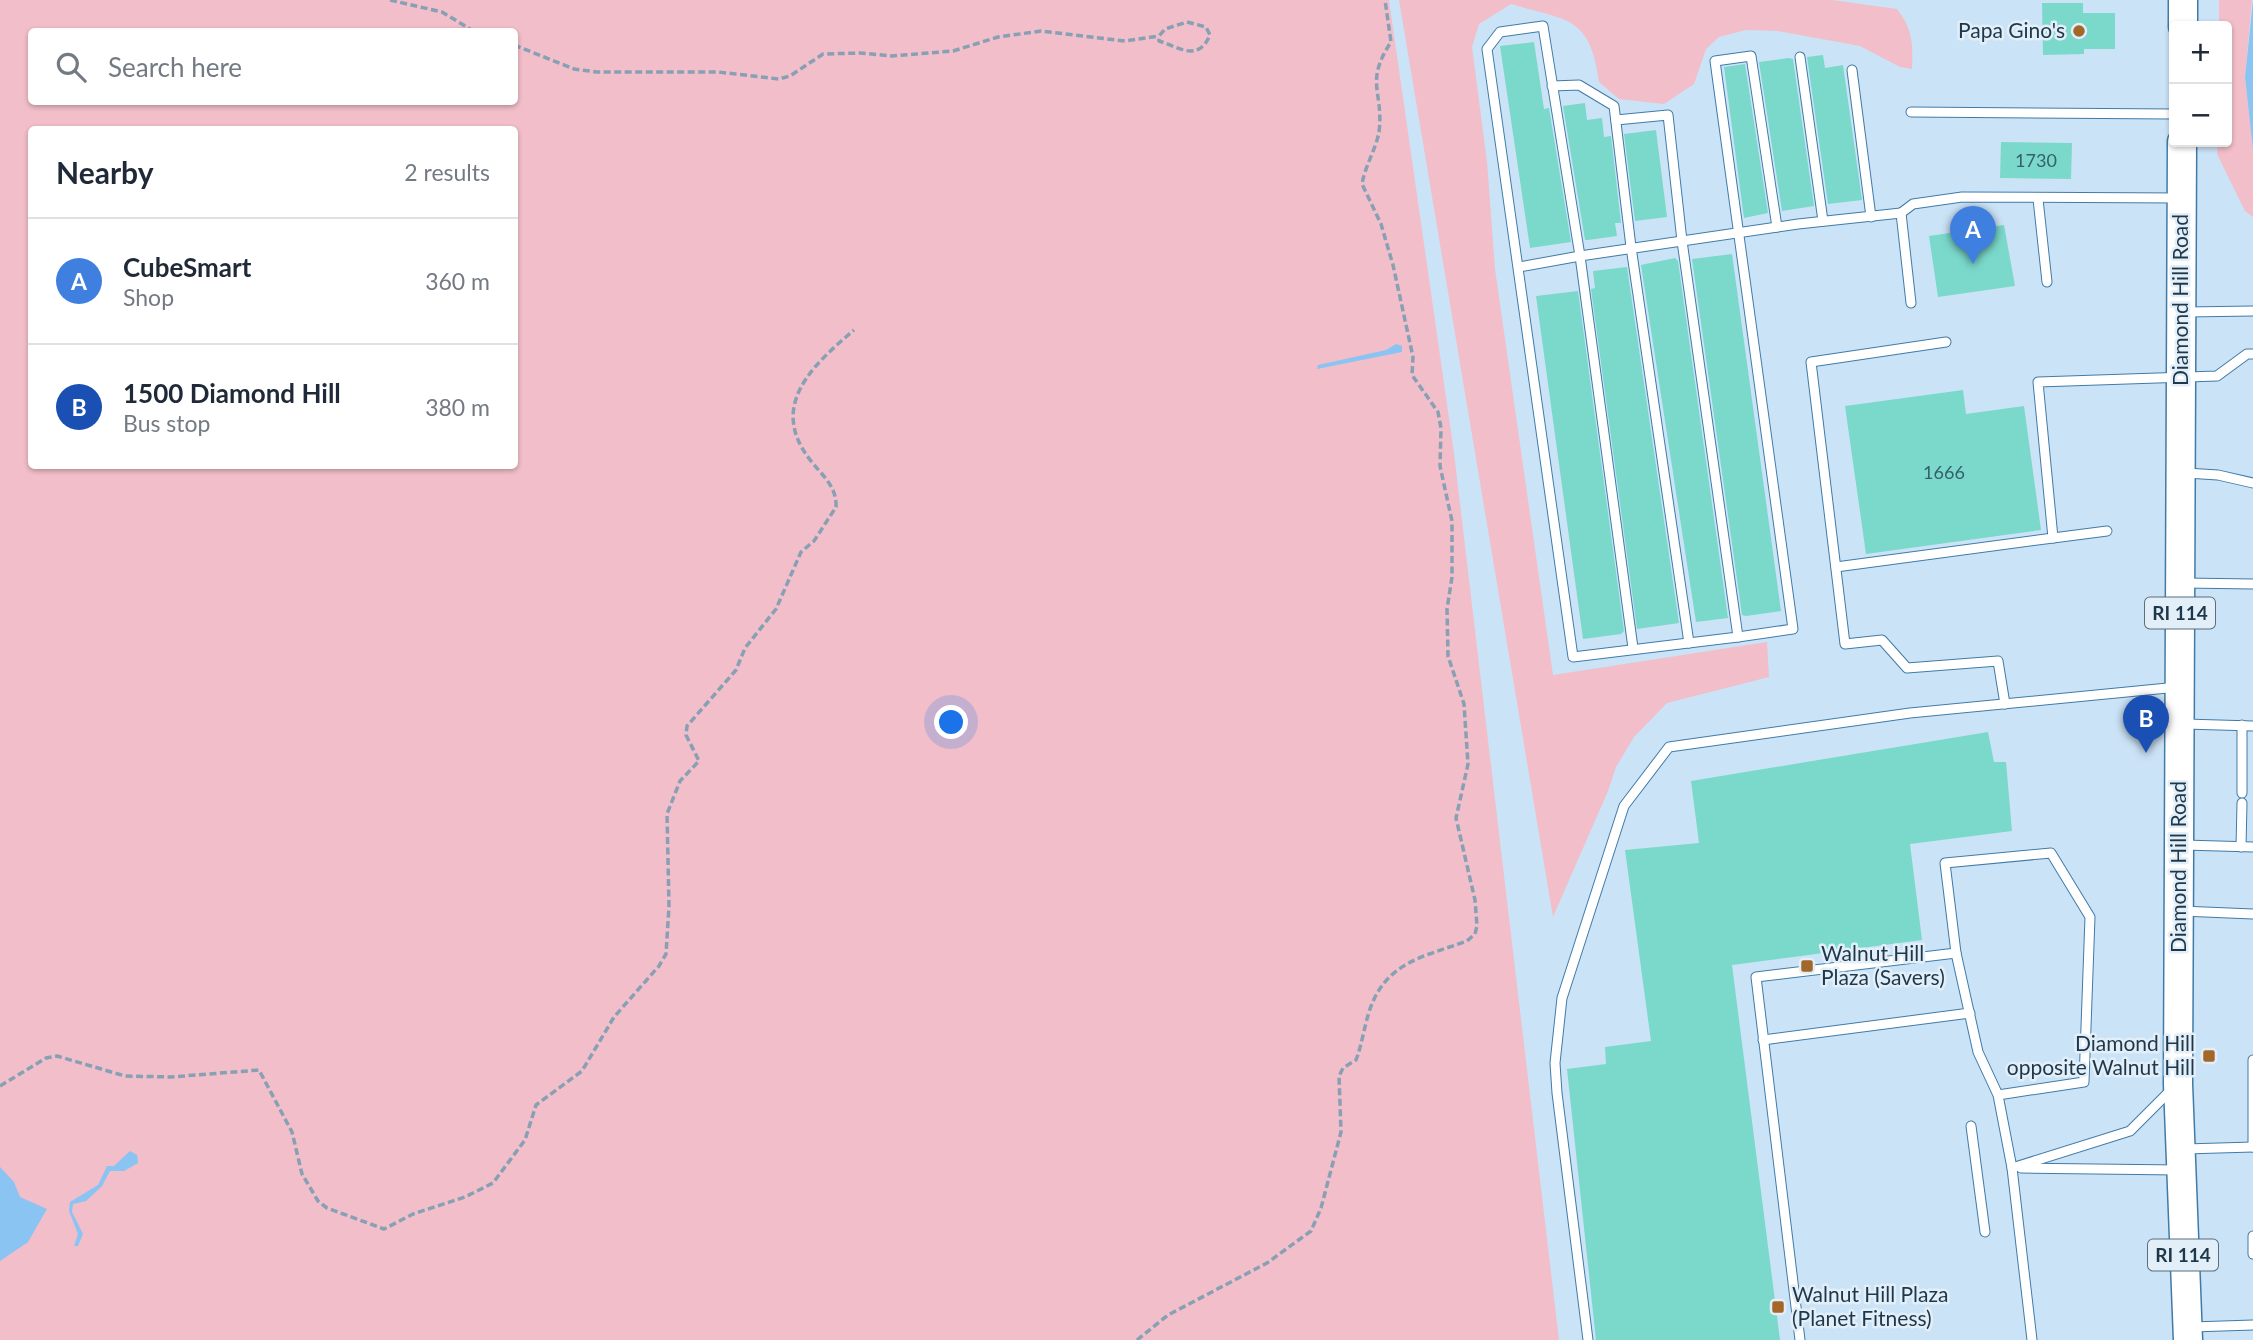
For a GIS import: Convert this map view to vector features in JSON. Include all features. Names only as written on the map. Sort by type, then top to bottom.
[{"type":"main road","points":[[2183,0],[2183,21]]},
{"type":"main road","name":"Diamond Hill Road","points":[[2182,147],[2178,1084],[2187,1334]]},
{"type":"lane","points":[[1633,648],[1580,256],[1542,26],[1500,32],[1487,49],[1573,657],[1793,629],[1715,61],[1751,56],[1777,227]]},
{"type":"lane","points":[[1800,57],[1823,221]]},
{"type":"lane","points":[[1852,69],[1871,216]]},
{"type":"lane","points":[[1552,86],[1578,85],[1614,106],[1631,247],[1689,643]]},
{"type":"lane","points":[[1911,112],[2169,114]]},
{"type":"lane","points":[[1616,120],[1668,115],[1682,241],[1738,637]]},
{"type":"lane","points":[[1519,267],[1631,247],[1901,213],[1913,204],[1962,197],[2182,198]]},
{"type":"lane","points":[[2038,199],[2047,282]]},
{"type":"lane","points":[[1901,213],[1911,303]]},
{"type":"lane","points":[[2181,312],[2253,311]]},
{"type":"lane","points":[[1946,342],[1811,362],[1845,644],[1882,640],[1907,668],[1998,661],[2005,704]]},
{"type":"lane","points":[[2053,538],[2038,382],[2217,376],[2247,354],[2253,354]]},
{"type":"lane","points":[[2180,473],[2218,475],[2253,482]]},
{"type":"lane","points":[[1836,567],[2107,531]]},
{"type":"lane","points":[[2180,582],[2253,584]]},
{"type":"lane","points":[[1588,1340],[1555,1063],[1562,998],[1624,806],[1669,747],[1910,713],[2179,687]]},
{"type":"lane","points":[[2180,724],[2253,726]]},
{"type":"lane","points":[[2241,847],[2242,725]]},
{"type":"lane","points":[[2178,845],[2253,847]]},
{"type":"lane","points":[[1998,1095],[2084,1082],[2090,918],[2051,853],[1945,863],[1956,954],[1979,1052],[1998,1095],[2012,1168],[2032,1340]]},
{"type":"lane","points":[[2178,911],[2253,915]]},
{"type":"lane","points":[[1800,1340],[1755,977],[1956,954]]},
{"type":"lane","points":[[1763,1040],[1970,1013]]},
{"type":"lane","points":[[2012,1168],[2180,1159],[2253,1147],[2253,1060]]},
{"type":"lane","points":[[2012,1168],[2130,1131],[2178,1084]]},
{"type":"lane","points":[[1971,1126],[1985,1232]]},
{"type":"lane","points":[[2253,1236],[2253,1254]]},
{"type":"lane","points":[[2187,1334],[2253,1325]]},
{"type":"path","points":[[390,0],[442,12],[468,28]]},
{"type":"path","points":[[1137,1340],[1168,1315],[1267,1263],[1311,1231],[1321,1208],[1341,1132],[1339,1076],[1343,1068],[1356,1060],[1370,1012],[1386,980],[1402,964],[1467,940],[1475,934],[1477,926],[1475,900],[1457,825],[1468,764],[1464,704],[1448,656],[1447,609],[1452,576],[1452,521],[1440,466],[1441,428],[1438,412],[1412,375],[1413,357],[1393,265],[1381,224],[1362,184],[1379,132],[1375,73],[1378,62],[1391,42],[1385,0]]},
{"type":"path","points":[[518,47],[574,69],[597,72],[718,72],[779,79],[790,76],[823,54],[860,52],[892,56],[953,51],[998,37],[1041,31],[1125,41],[1159,36],[1165,29],[1187,22],[1206,27],[1210,35],[1203,45],[1191,52],[1181,51],[1159,41],[1159,36]]},
{"type":"path","points":[[0,1086],[46,1058],[57,1056],[125,1076],[171,1077],[259,1070],[292,1132],[302,1174],[318,1201],[374,1227],[391,1227],[414,1214],[465,1198],[493,1183],[525,1140],[536,1105],[582,1071],[614,1017],[659,966],[666,954],[669,906],[667,814],[673,794],[699,761],[686,734],[687,726],[736,670],[745,648],[776,610],[801,552],[814,541],[836,507],[834,488],[798,441],[796,399],[800,385],[819,359],[854,330]]},
{"type":"shaded area","points":[[0,0],[1389,0],[1454,453],[1559,1340],[0,1340]]},
{"type":"shaded area","points":[[1399,0],[1832,0],[1897,9],[1911,38],[1912,69],[1900,67],[1860,46],[1778,31],[1746,30],[1719,37],[1706,49],[1694,84],[1664,104],[1619,99],[1599,82],[1595,60],[1582,32],[1561,18],[1511,4],[1479,24],[1472,47],[1487,162],[1495,269],[1553,675],[1767,642],[1769,677],[1667,703],[1634,737],[1616,767],[1553,917]]},
{"type":"shaded area","points":[[2219,0],[2252,0],[2245,77],[2253,150],[2253,217],[2245,211],[2217,154],[2218,147],[2232,147],[2232,21],[2219,21]]},
{"type":"water","points":[[2253,0],[2253,150],[2245,77]]},
{"type":"water","points":[[1396,344],[1402,346],[1402,352],[1317,369],[1318,365],[1386,350]]},
{"type":"water","points":[[130,1151],[137,1155],[138,1163],[124,1171],[110,1171],[102,1186],[86,1201],[73,1204],[72,1212],[83,1234],[78,1246],[74,1246],[78,1234],[69,1211],[70,1202],[98,1185],[107,1166],[114,1166]]},
{"type":"water","points":[[0,1167],[14,1182],[20,1197],[47,1209],[28,1242],[0,1261]]},
{"type":"building","name":"Papa Gino's","points":[[2042,3],[2083,3],[2083,13],[2115,13],[2115,49],[2084,49],[2084,54],[2043,55]]},
{"type":"building","points":[[1534,42],[1544,109],[1549,108],[1571,242],[1530,248],[1500,46]]},
{"type":"building","points":[[1823,55],[1825,68],[1843,65],[1862,200],[1828,204],[1807,57]]},
{"type":"building","points":[[1793,59],[1814,206],[1782,211],[1759,62]]},
{"type":"building","points":[[1745,64],[1768,213],[1744,218],[1724,67]]},
{"type":"building","points":[[1585,103],[1587,120],[1602,118],[1604,137],[1611,136],[1621,223],[1615,223],[1617,236],[1588,240],[1585,240],[1563,106]]},
{"type":"building","points":[[1656,130],[1667,217],[1635,221],[1624,134]]},
{"type":"building","points":[[2001,142],[2072,143],[2071,179],[2000,178]]},
{"type":"building","points":[[2004,225],[2015,286],[1938,297],[1929,236]]},
{"type":"building","points":[[1732,254],[1781,611],[1746,616],[1742,615],[1692,259]]},
{"type":"building","points":[[1675,258],[1678,261],[1728,618],[1696,622],[1641,265]]},
{"type":"building","points":[[1627,267],[1679,623],[1637,629],[1591,289],[1595,288],[1593,271]]},
{"type":"building","points":[[1578,291],[1624,631],[1621,634],[1583,639],[1536,296]]},
{"type":"building","points":[[1963,390],[1966,414],[2024,406],[2041,530],[1866,554],[1845,406]]},
{"type":"building","points":[[1988,732],[1994,762],[2006,762],[2012,831],[1910,844],[1922,940],[1732,965],[1780,1340],[1596,1340],[1567,1069],[1606,1064],[1605,1047],[1651,1041],[1625,850],[1699,843],[1691,781]]},
{"type":"place","name":"Papa Gino's","points":[[2079,31]]},
{"type":"place","name":"CubeSmart","points":[[1973,264]]},
{"type":"place","name":"1500 Diamond Hill","points":[[2146,753]]},
{"type":"place","name":"Walnut Hill Plaza (Savers)","points":[[1807,966]]},
{"type":"place","name":"Diamond Hill opposite Walnut Hill","points":[[2209,1056]]},
{"type":"place","name":"Walnut Hill Plaza (Planet Fitness)","points":[[1778,1307]]}]
